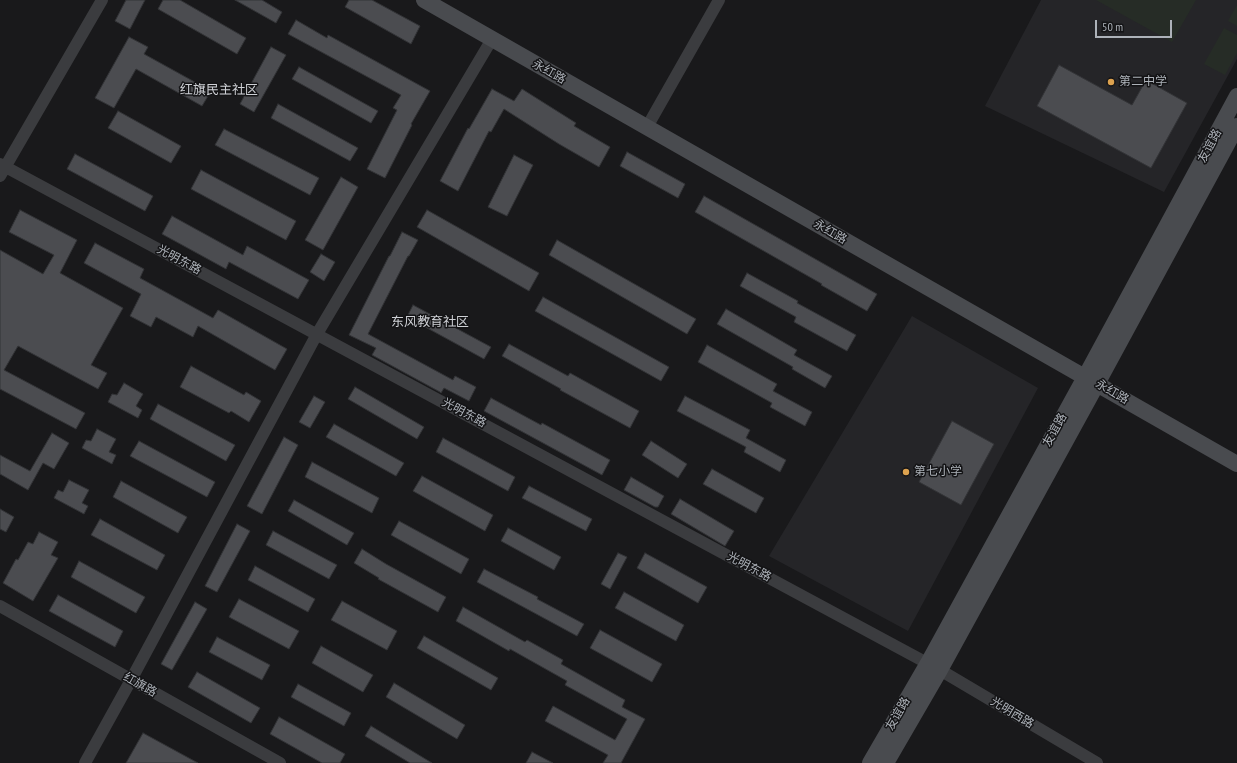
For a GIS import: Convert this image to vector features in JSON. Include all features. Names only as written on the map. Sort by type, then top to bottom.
[{"type":"main road","name":"永红路","points":[[424,0],[1237,464]]},
{"type":"main road","name":"友谊路","points":[[1091,380],[1237,96]]},
{"type":"main road","name":"友谊路","points":[[886,763],[934,666],[1091,380],[1237,126]]},
{"type":"main road","name":"友谊路","points":[[870,763],[934,666]]},
{"type":"street","points":[[2,169],[102,0]]},
{"type":"street","points":[[647,127],[719,0]]},
{"type":"street","points":[[85,763],[317,334],[492,39]]},
{"type":"street","name":"光明东路","points":[[2,169],[317,334],[934,666]]},
{"type":"street","name":"红旗路","points":[[0,606],[280,763]]},
{"type":"street","name":"光明西路","points":[[934,666],[1097,763]]},
{"type":"shaded area","name":"第二中学","points":[[1041,0],[1237,0],[1237,59],[1164,192],[985,106]]},
{"type":"shaded area","points":[[1096,0],[1196,0],[1172,42]]},
{"type":"shaded area","points":[[1237,5],[1237,26],[1228,21]]},
{"type":"shaded area","points":[[1224,28],[1237,35],[1237,53],[1225,75],[1204,64]]},
{"type":"shaded area","name":"第七小学","points":[[912,316],[1038,388],[908,631],[769,556]]},
{"type":"building","points":[[126,0],[145,0],[130,29],[115,21]]},
{"type":"building","points":[[163,0],[180,0],[246,38],[237,54],[158,9]]},
{"type":"building","points":[[235,0],[262,0],[282,12],[276,23]]},
{"type":"building","points":[[349,0],[372,0],[420,26],[411,44],[345,7]]},
{"type":"building","points":[[296,20],[327,38],[328,35],[430,91],[411,124],[412,125],[385,178],[367,169],[397,110],[393,108],[401,95],[288,34]]},
{"type":"building","points":[[129,37],[148,47],[144,54],[211,91],[202,106],[136,69],[114,108],[95,98]]},
{"type":"building","points":[[271,47],[286,55],[254,112],[240,104]]},
{"type":"building","points":[[1059,65],[1132,105],[1146,80],[1187,103],[1151,168],[1037,106]]},
{"type":"building","points":[[299,67],[378,111],[371,123],[292,79]]},
{"type":"building","points":[[492,89],[514,101],[522,89],[576,123],[574,126],[610,147],[599,167],[559,144],[504,109],[491,132],[489,131],[458,191],[440,181],[468,128],[469,129]]},
{"type":"building","points":[[278,104],[358,148],[350,161],[271,118]]},
{"type":"building","points":[[118,111],[181,146],[171,163],[108,128]]},
{"type":"building","points":[[224,129],[319,178],[310,195],[215,145]]},
{"type":"building","points":[[627,152],[685,184],[678,198],[620,166]]},
{"type":"building","points":[[75,154],[153,196],[145,211],[67,169]]},
{"type":"building","points":[[514,155],[533,165],[507,216],[488,207]]},
{"type":"building","points":[[201,170],[296,221],[286,240],[191,189]]},
{"type":"building","points":[[341,177],[358,187],[323,250],[305,240]]},
{"type":"building","points":[[704,196],[877,294],[867,311],[695,212]]},
{"type":"building","points":[[20,210],[77,240],[60,273],[123,308],[91,365],[107,373],[98,389],[18,346],[4,370],[85,413],[76,429],[0,389],[0,250],[43,274],[54,255],[9,232]]},
{"type":"building","points":[[427,210],[539,273],[529,291],[417,227]]},
{"type":"building","points":[[172,216],[243,255],[247,246],[309,280],[298,299],[229,262],[226,269],[162,234]]},
{"type":"building","points":[[402,232],[418,240],[408,256],[368,334],[453,380],[455,376],[476,387],[469,401],[444,388],[441,393],[372,355],[376,348],[349,335]]},
{"type":"building","points":[[557,240],[696,319],[687,334],[549,255]]},
{"type":"building","points":[[95,243],[144,269],[140,278],[213,318],[218,310],[287,349],[275,370],[198,326],[193,337],[156,317],[151,327],[130,316],[141,294],[84,263]]},
{"type":"building","points":[[321,254],[335,262],[324,281],[310,272]]},
{"type":"building","points":[[747,273],[798,301],[797,303],[856,335],[847,351],[794,322],[796,317],[740,286]]},
{"type":"building","points":[[543,297],[669,367],[661,381],[535,311]]},
{"type":"building","points":[[413,305],[491,347],[484,359],[407,317]]},
{"type":"building","points":[[726,309],[797,350],[794,355],[832,376],[825,388],[792,369],[793,367],[717,324]]},
{"type":"building","points":[[509,344],[568,376],[570,373],[639,411],[630,428],[502,356]]},
{"type":"building","points":[[707,345],[777,384],[773,391],[812,412],[805,426],[770,407],[772,403],[698,362]]},
{"type":"building","points":[[191,366],[244,395],[246,392],[261,401],[249,422],[231,411],[229,413],[180,387]]},
{"type":"building","points":[[124,383],[143,394],[136,406],[142,410],[138,418],[108,402],[112,394],[117,395]]},
{"type":"building","points":[[355,387],[424,427],[417,439],[348,399]]},
{"type":"building","points":[[314,396],[325,402],[310,428],[299,422]]},
{"type":"building","points":[[685,396],[750,430],[746,438],[786,460],[780,472],[744,452],[746,447],[677,411]]},
{"type":"building","points":[[491,398],[541,425],[542,423],[610,460],[602,475],[484,411]]},
{"type":"building","points":[[158,404],[235,445],[226,461],[150,419]]},
{"type":"building","points":[[952,421],[994,444],[961,505],[919,482]]},
{"type":"building","points":[[334,424],[404,463],[396,476],[326,437]]},
{"type":"building","points":[[97,429],[116,439],[109,452],[116,455],[112,464],[82,448],[86,440],[91,441]]},
{"type":"building","points":[[52,433],[69,443],[54,469],[43,463],[28,490],[0,474],[0,455],[30,471]]},
{"type":"building","points":[[284,437],[298,445],[262,514],[247,506]]},
{"type":"building","points":[[443,438],[515,477],[508,491],[436,452]]},
{"type":"building","points":[[139,441],[215,482],[207,497],[130,456]]},
{"type":"building","points":[[651,441],[687,464],[678,478],[642,455]]},
{"type":"building","points":[[312,462],[379,498],[372,513],[305,477]]},
{"type":"building","points":[[712,469],[764,498],[756,513],[703,484]]},
{"type":"building","points":[[422,476],[493,515],[485,531],[413,491]]},
{"type":"building","points":[[631,477],[664,496],[658,507],[655,507],[624,490]]},
{"type":"building","points":[[69,480],[89,490],[82,503],[88,506],[84,514],[54,498],[58,490],[63,492]]},
{"type":"building","points":[[121,481],[187,517],[178,533],[113,497]]},
{"type":"building","points":[[529,486],[592,519],[586,531],[522,498]]},
{"type":"building","points":[[680,499],[734,531],[725,546],[671,514]]},
{"type":"building","points":[[294,500],[354,533],[347,545],[288,511]]},
{"type":"building","points":[[0,509],[14,517],[6,532],[0,529]]},
{"type":"building","points":[[100,519],[165,555],[157,570],[91,535]]},
{"type":"building","points":[[399,521],[469,559],[461,574],[391,535]]},
{"type":"building","points":[[237,524],[250,531],[217,592],[205,586]]},
{"type":"building","points":[[508,528],[561,557],[554,570],[501,541]]},
{"type":"building","points":[[273,531],[337,565],[329,579],[266,545]]},
{"type":"building","points":[[39,532],[58,542],[51,555],[58,558],[33,601],[3,583],[16,559],[18,560],[28,542],[33,544]]},
{"type":"building","points":[[362,549],[446,597],[438,612],[378,579],[379,578],[354,563]]},
{"type":"building","points":[[618,553],[627,557],[610,589],[601,584]]},
{"type":"building","points":[[645,553],[707,587],[698,603],[637,568]]},
{"type":"building","points":[[79,561],[145,597],[136,613],[71,577]]},
{"type":"building","points":[[255,566],[315,599],[308,612],[248,580]]},
{"type":"building","points":[[484,569],[538,597],[537,599],[584,624],[577,636],[477,582]]},
{"type":"building","points":[[624,592],[684,625],[676,641],[615,608]]},
{"type":"building","points":[[58,595],[123,631],[115,647],[49,611]]},
{"type":"building","points":[[239,599],[299,631],[289,649],[229,617]]},
{"type":"building","points":[[342,601],[397,631],[387,650],[331,620]]},
{"type":"building","points":[[195,602],[207,609],[172,670],[161,664]]},
{"type":"building","points":[[463,607],[525,642],[527,640],[563,660],[561,664],[625,700],[622,707],[645,719],[621,763],[603,763],[608,755],[545,721],[553,706],[615,740],[627,719],[565,685],[567,681],[456,621]]},
{"type":"building","points":[[600,630],[662,664],[652,682],[590,648]]},
{"type":"building","points":[[424,636],[498,678],[491,690],[417,648]]},
{"type":"building","points":[[217,637],[270,665],[262,680],[209,652]]},
{"type":"building","points":[[321,646],[373,675],[363,692],[312,663]]},
{"type":"building","points":[[197,672],[260,708],[251,723],[188,687]]},
{"type":"building","points":[[394,683],[465,725],[457,739],[386,697]]},
{"type":"building","points":[[298,684],[351,713],[344,726],[291,697]]},
{"type":"building","points":[[279,717],[345,754],[340,763],[322,763],[270,734]]},
{"type":"building","points":[[371,726],[432,763],[410,763],[365,736]]},
{"type":"building","points":[[143,733],[198,763],[126,763]]},
{"type":"building","points":[[532,752],[553,763],[526,763]]},
{"type":"place","name":"第二中学","points":[[1111,82]]},
{"type":"place","name":"第七小学","points":[[906,472]]},
{"type":"district","name":"红旗民主社区","points":[[219,90]]},
{"type":"district","name":"东风教育社区","points":[[430,322]]}]
